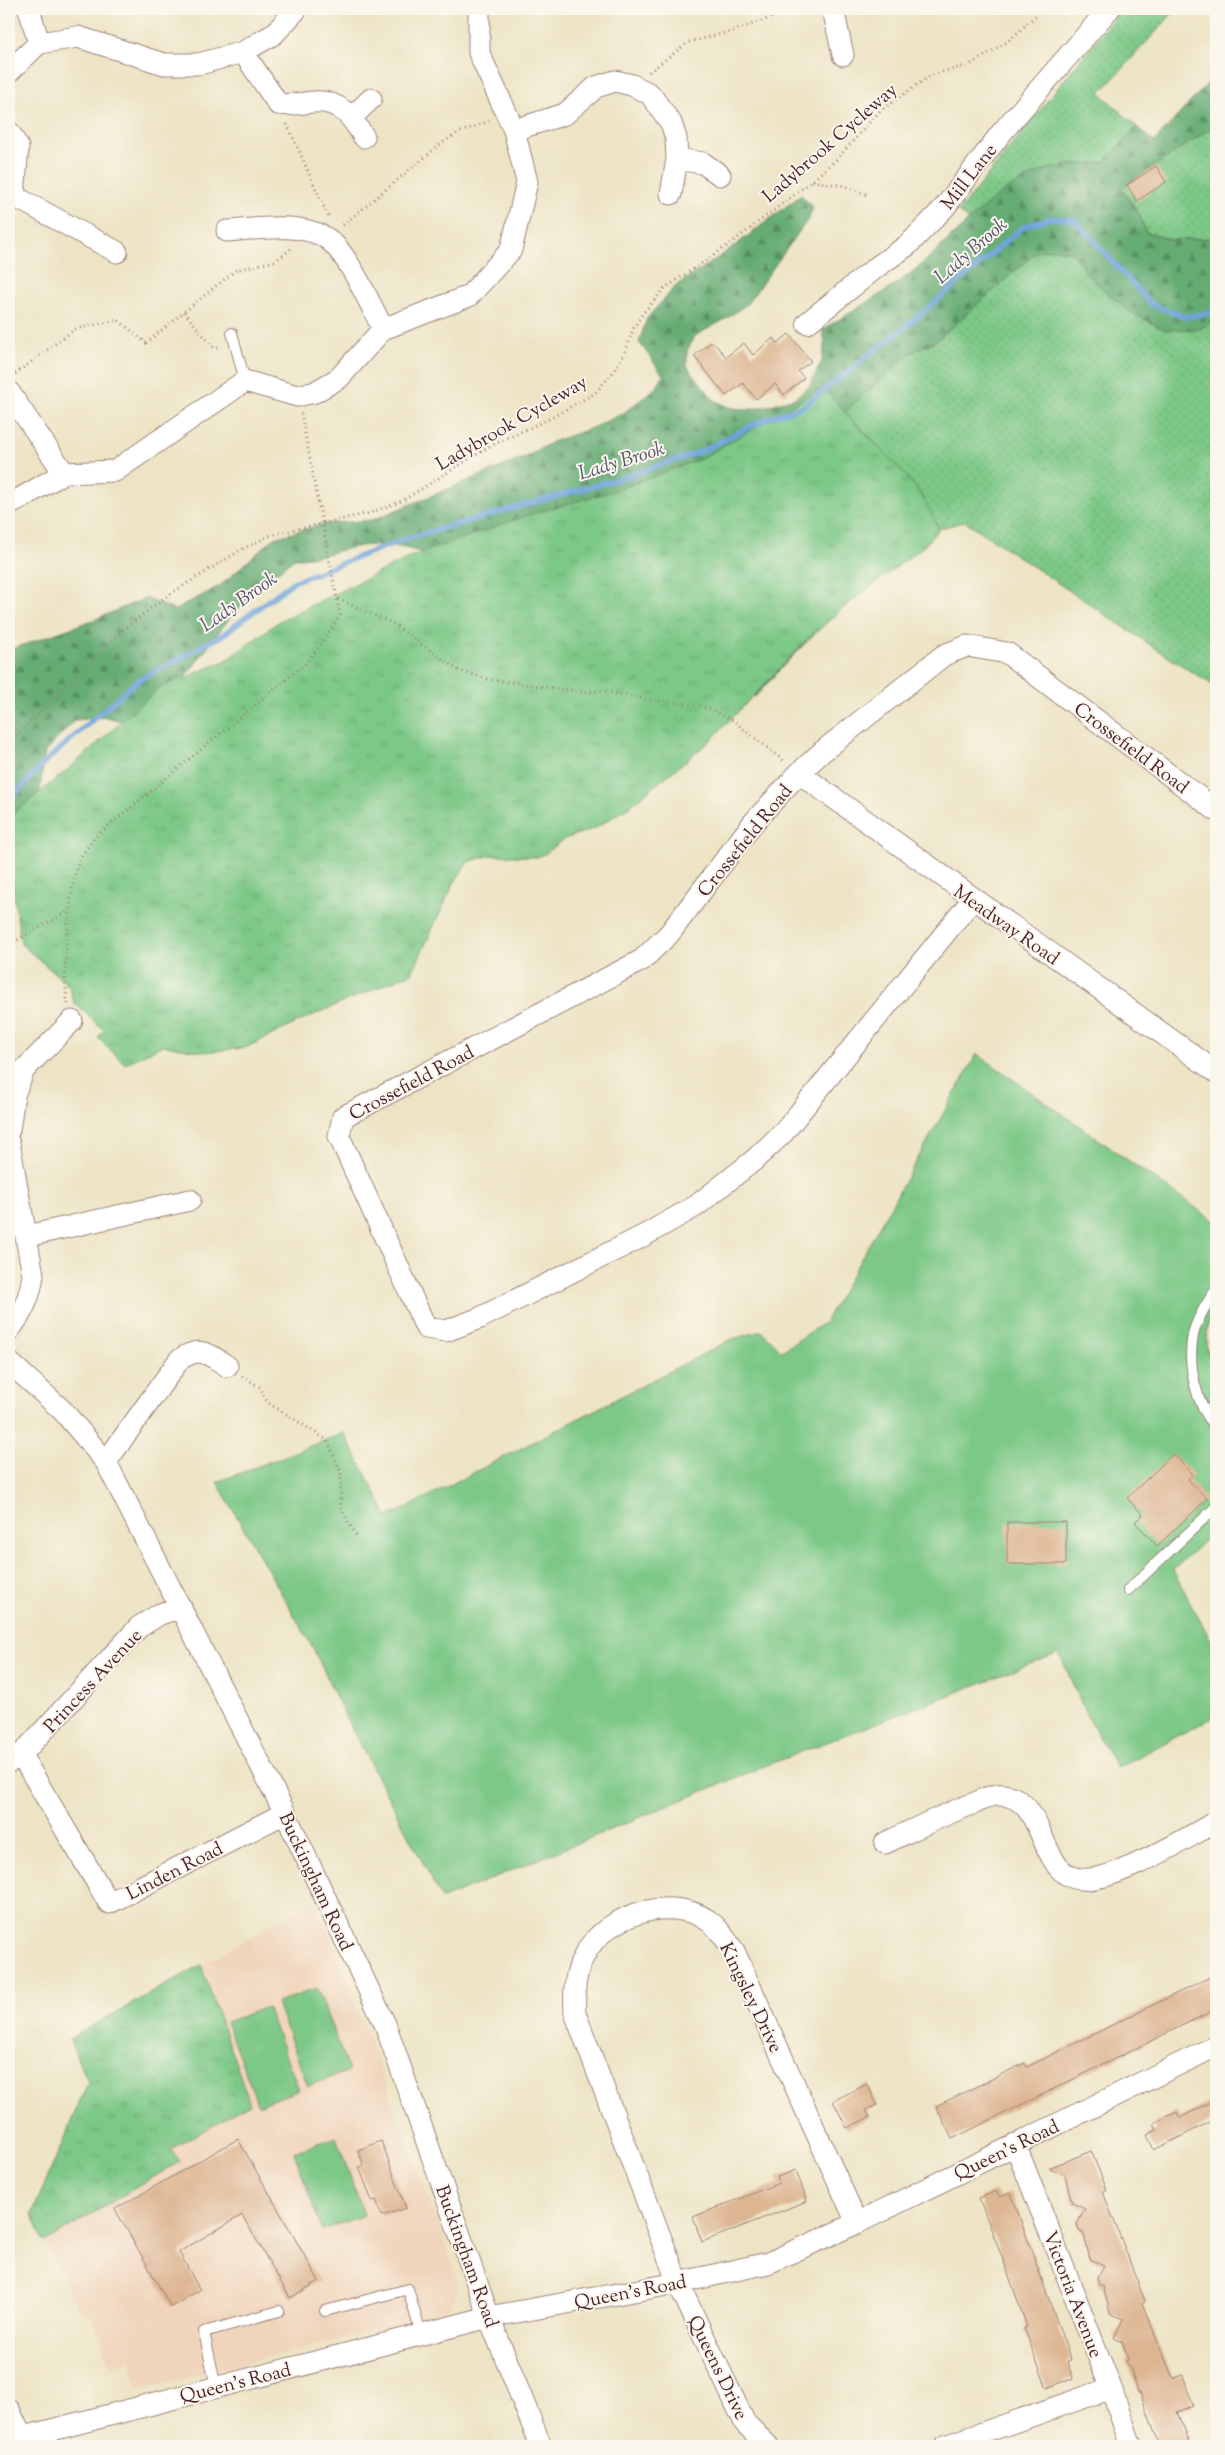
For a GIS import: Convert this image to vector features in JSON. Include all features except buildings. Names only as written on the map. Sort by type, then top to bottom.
[{"type":"street","points":[[29,9],[39,43]]},
{"type":"street","points":[[9,72],[39,43],[78,37],[164,64],[199,64],[243,52],[274,34],[297,9]]},
{"type":"street","points":[[9,505],[64,473],[115,471],[245,381],[297,396],[315,392],[339,378],[383,328],[469,296],[511,250],[527,182],[510,122],[479,53],[479,9]]},
{"type":"street","points":[[833,9],[844,55]]},
{"type":"street","name":"Mill Lane","points":[[807,323],[878,266],[908,245],[944,208],[1002,132],[1109,9]]},
{"type":"street","points":[[243,52],[278,104],[292,106],[312,102],[328,102],[352,117],[364,137]]},
{"type":"street","points":[[510,122],[564,114],[596,87],[615,81],[632,85],[650,94],[671,123],[676,138],[677,159],[672,194]]},
{"type":"street","points":[[352,117],[371,99]]},
{"type":"street","points":[[9,132],[18,147],[11,198],[117,252]]},
{"type":"street","points":[[677,159],[703,163],[720,175]]},
{"type":"street","points":[[226,231],[279,228],[320,236],[339,250],[383,328]]},
{"type":"street","points":[[9,392],[64,473]]},
{"type":"street","name":"Crossefield Road","points":[[972,899],[783,1133],[753,1161],[696,1206],[645,1235],[480,1318],[446,1331],[426,1328],[339,1136],[342,1118],[642,960],[669,934],[753,823],[799,773],[823,750],[944,655],[967,646],[1007,653],[1216,810]]},
{"type":"street","name":"Meadway Road","points":[[799,773],[972,899],[1216,1072]]},
{"type":"street","points":[[9,1130],[14,1095],[24,1070],[72,1020]]},
{"type":"street","points":[[9,1143],[27,1236],[32,1275],[31,1292],[25,1308],[9,1330]]},
{"type":"street","points":[[27,1236],[190,1200]]},
{"type":"street","points":[[106,1462],[179,1360],[189,1352],[203,1351],[227,1366]]},
{"type":"street","name":"Buckingham Road","points":[[9,1362],[63,1411],[106,1462],[285,1813],[385,2024],[489,2317],[542,2446]]},
{"type":"street","name":"Princess Avenue","points":[[15,1758],[139,1627],[160,1614],[181,1607]]},
{"type":"street","name":"Linden Road","points":[[15,1758],[109,1903],[285,1813]]},
{"type":"street","points":[[885,1843],[958,1809],[996,1795],[1016,1798],[1034,1816],[1046,1845],[1061,1871],[1080,1880],[1102,1878],[1216,1822]]},
{"type":"street","name":"Kingsley Drive","points":[[678,2283],[575,2013],[574,1981],[586,1952],[604,1931],[633,1914],[661,1909],[689,1912],[714,1926],[734,1951],[858,2223]]},
{"type":"street","name":"Queen's Road","points":[[19,2441],[216,2387],[489,2317],[678,2283],[768,2263],[858,2223],[1216,2046]]},
{"type":"street","name":"Victoria Avenue","points":[[1015,2144],[1111,2388],[1131,2446]]},
{"type":"street","name":"Queens Drive","points":[[678,2283],[745,2423],[768,2446]]},
{"type":"street","points":[[944,2446],[1111,2388]]},
{"type":"street","points":[[9,2410],[19,2441]]},
{"type":"lane","points":[[232,333],[245,381]]},
{"type":"lane","points":[[1216,1290],[1198,1321],[1192,1352],[1198,1396],[1207,1417],[1216,1427]]},
{"type":"lane","points":[[1128,1590],[1216,1507]]},
{"type":"lane","points":[[326,2311],[408,2289],[421,2334]]},
{"type":"lane","points":[[216,2387],[204,2332],[279,2311]]},
{"type":"path","points":[[632,85],[689,42],[730,32],[796,9]]},
{"type":"path","name":"Ladybrook Cycleway","points":[[9,743],[124,629],[167,596],[239,551],[270,535],[370,513],[402,501],[490,446],[551,418],[595,393],[612,374],[625,352],[634,328],[644,312],[665,288],[730,244],[812,180],[837,159],[880,111],[931,75],[969,64],[1007,42],[1043,9]]},
{"type":"path","points":[[278,104],[328,212],[320,236]]},
{"type":"path","points":[[9,379],[75,329],[118,320],[146,343],[236,270],[275,261],[320,236],[442,143],[458,133],[510,122]]},
{"type":"path","points":[[812,180],[844,186],[868,195]]},
{"type":"path","points":[[184,312],[214,348],[237,349]]},
{"type":"path","points":[[72,1020],[64,988],[70,910],[76,869],[84,852],[95,837],[306,663],[320,646],[340,615],[297,396]]},
{"type":"path","points":[[338,598],[392,623],[458,670],[487,679],[582,692],[605,691],[649,700],[697,705],[712,710],[732,720],[799,773]]},
{"type":"path","points":[[9,945],[70,910]]},
{"type":"path","points":[[227,1366],[260,1387],[267,1402],[327,1440],[341,1472],[340,1506],[357,1537]]},
{"type":"shaded area","points":[[313,1902],[333,1943],[455,2270],[458,2280],[457,2295],[449,2308],[436,2315],[138,2390],[130,2361],[110,2366],[92,2315],[82,2316],[32,2214],[88,2082],[69,2039]]},
{"type":"green space","points":[[1121,9],[1168,9],[1173,13],[1100,93],[1137,127],[1105,162],[1071,165],[1006,191],[970,221],[958,212]]},
{"type":"green space","points":[[1216,74],[1216,125],[1121,188],[1139,214],[1146,232],[1172,240],[1216,238],[1216,318],[1200,329],[1165,330],[1130,312],[1108,294],[1089,276],[1071,252],[1054,249],[1038,251],[937,340],[909,354],[844,413],[864,431],[916,488],[939,529],[905,560],[832,617],[798,650],[755,697],[444,559],[400,547],[378,545],[367,545],[311,557],[294,558],[256,589],[229,619],[184,679],[123,722],[107,717],[75,720],[45,752],[40,790],[42,806],[29,858],[9,896],[9,650],[96,619],[146,598],[175,610],[221,585],[274,538],[323,524],[372,520],[526,457],[552,442],[594,427],[622,414],[657,387],[663,375],[639,342],[647,318],[677,285],[732,248],[801,195],[813,207],[809,218],[747,304],[729,317],[695,336],[687,351],[687,366],[713,399],[728,407],[746,410],[795,398],[809,387],[822,361],[825,341],[822,330],[912,272],[987,204],[1020,181],[1053,168],[1105,162],[1137,127],[1154,142]]},
{"type":"green space","points":[[1216,125],[1216,238],[1172,240],[1146,232],[1139,214],[1121,187]]},
{"type":"green space","points":[[1023,227],[1216,312],[1216,687],[965,521],[939,529],[916,488],[864,431],[844,413]]},
{"type":"green space","points":[[824,387],[917,489],[939,529],[924,546],[843,608],[805,642],[709,742],[631,805],[596,828],[564,839],[545,854],[537,857],[491,855],[468,862],[454,883],[412,973],[311,1016],[245,1048],[204,1052],[163,1045],[125,1064],[98,1038],[104,1030],[74,1003],[69,986],[21,944],[9,861],[9,817],[70,768],[159,688],[225,661],[281,620],[410,557],[529,515],[617,490],[701,459]]},
{"type":"green space","points":[[977,1054],[1216,1222],[1216,1306],[1209,1321],[1206,1337],[1208,1353],[1216,1367],[1216,1530],[1173,1570],[1216,1650],[1216,1716],[1117,1768],[1087,1716],[1059,1653],[762,1767],[442,1899],[347,1720],[313,1648],[217,1482],[344,1433],[388,1517],[732,1339],[762,1331],[782,1351],[825,1322]]},
{"type":"green space","points":[[201,1965],[250,2104],[171,2149],[179,2162],[44,2242],[32,2214],[88,2082],[69,2039]]},
{"type":"green space","points":[[317,1988],[349,2071],[308,2086],[277,2003]]},
{"type":"green space","points":[[267,2007],[299,2090],[258,2105],[226,2022]]},
{"type":"green space","points":[[336,2137],[364,2215],[322,2230],[294,2152]]},
{"type":"waterway","name":"Lady Brook","points":[[9,801],[45,762],[137,681],[221,636],[293,582],[405,539],[618,479],[700,452],[763,420],[804,406],[914,320],[1023,227],[1050,218],[1075,220],[1151,304],[1184,317],[1216,312]]}]
